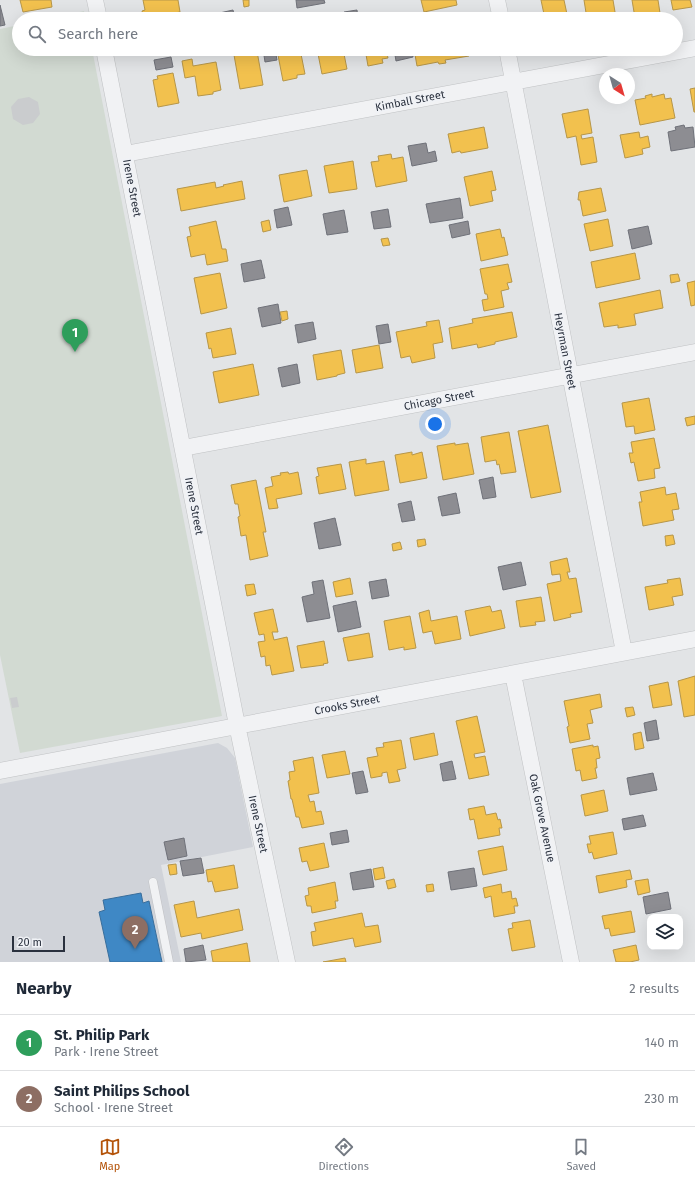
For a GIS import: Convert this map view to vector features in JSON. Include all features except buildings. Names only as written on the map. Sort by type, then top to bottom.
[{"type":"street","points":[[95,0],[98,12]]},
{"type":"street","points":[[497,0],[500,12]]},
{"type":"street","name":"Kimball Street","points":[[683,50],[695,48]]},
{"type":"street","name":"Irene Street","points":[[105,56],[237,725],[287,962]]},
{"type":"street","name":"Heyrman Street","points":[[508,56],[624,652]]},
{"type":"street","name":"Kimball Street","points":[[125,154],[651,56]]},
{"type":"street","name":"Chicago Street","points":[[183,448],[695,352]]},
{"type":"street","name":"Crooks Street","points":[[0,771],[695,639]]},
{"type":"street","name":"Oak Grove Avenue","points":[[513,674],[571,962]]},
{"type":"lane","points":[[154,882],[169,962]]},
{"type":"shaded area","points":[[12,26],[12,56],[93,56],[222,716],[20,753],[0,655],[0,29]]},
{"type":"shaded area","points":[[218,743],[227,748],[235,758],[253,847],[161,865],[181,962],[0,962],[0,784]]},
{"type":"place","name":"St. Philip Park","points":[[75,352]]},
{"type":"place","name":"Saint Philips School","points":[[135,949]]}]
